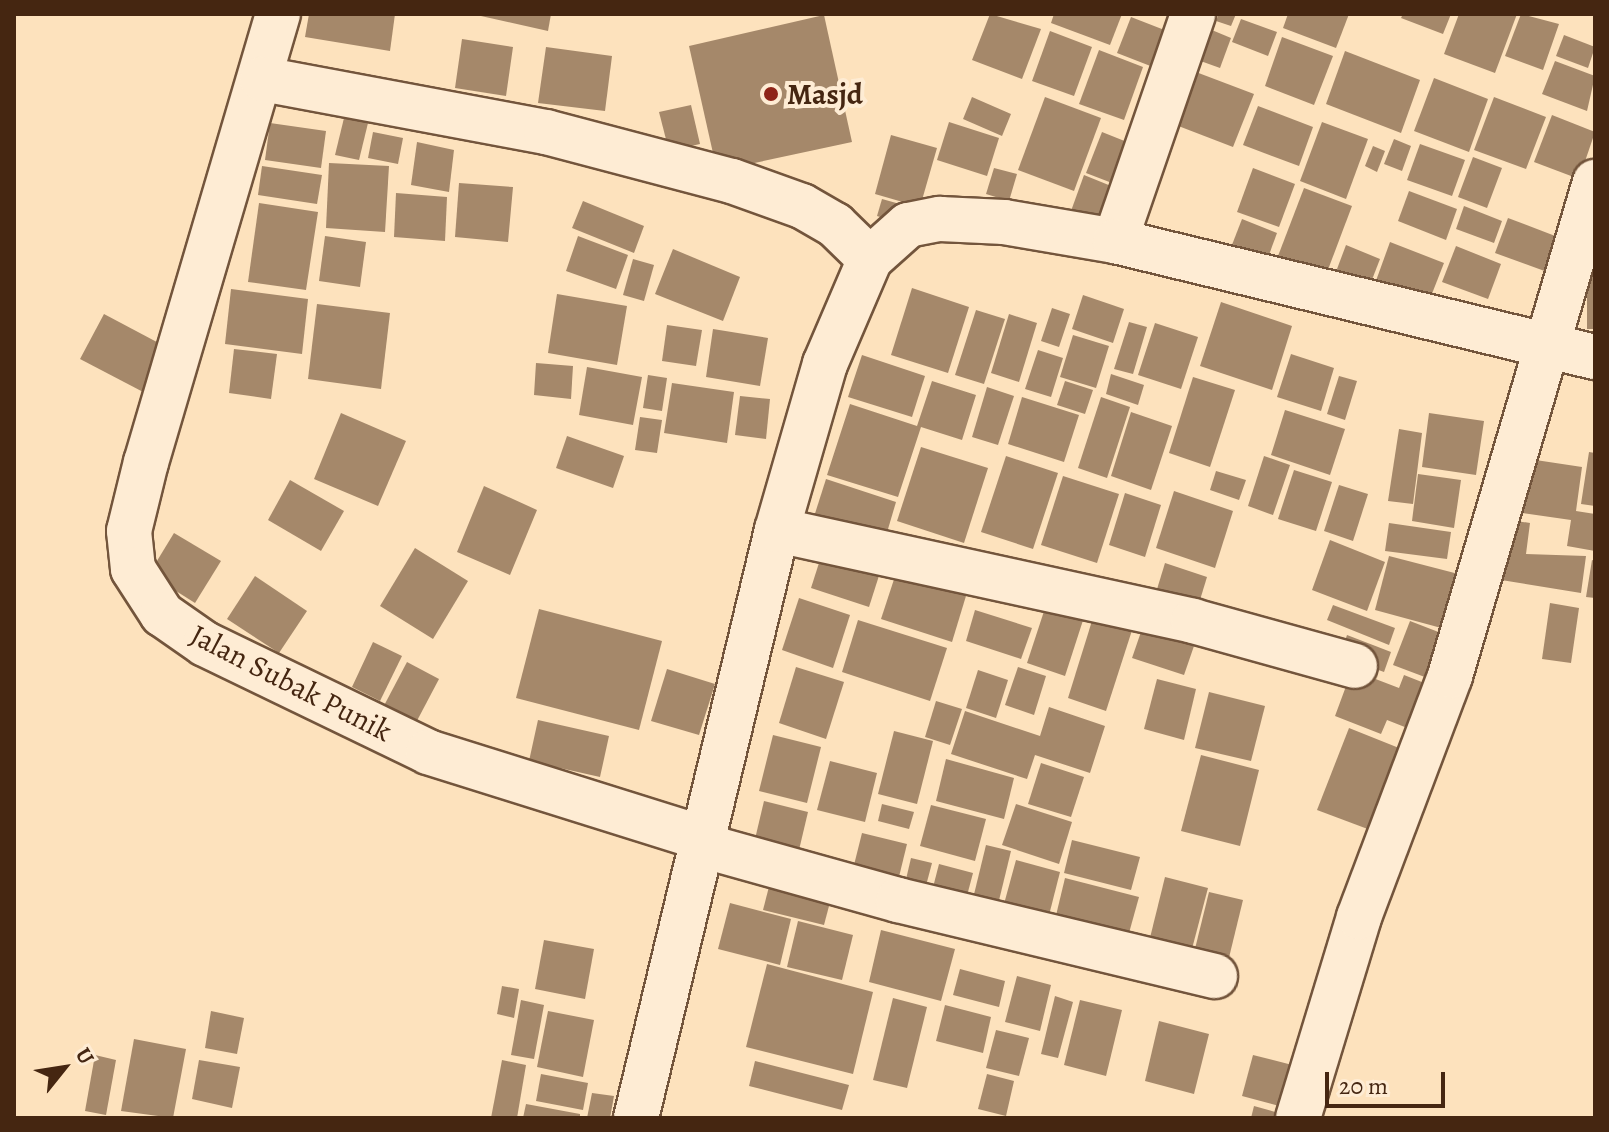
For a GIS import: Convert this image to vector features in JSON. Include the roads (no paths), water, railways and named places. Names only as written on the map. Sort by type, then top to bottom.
[{"type":"street","name":"Jalan Subak Punik","points":[[278,14],[262,79],[170,376],[129,531],[133,569],[146,594],[162,614],[205,644],[428,752],[702,841],[898,900],[1215,976]]},
{"type":"street","points":[[1115,241],[1193,14]]},
{"type":"street","points":[[262,79],[546,132],[732,181],[802,206],[835,225],[870,259]]},
{"type":"street","points":[[1298,1118],[1359,917],[1450,676],[1595,182]]},
{"type":"street","points":[[636,1118],[777,530],[825,364],[870,259],[908,225],[940,219],[1004,222],[1115,241],[1595,357]]},
{"type":"street","points":[[777,530],[1193,621],[1355,666]]},
{"type":"place","name":"Masjd","points":[[771,94]]}]
